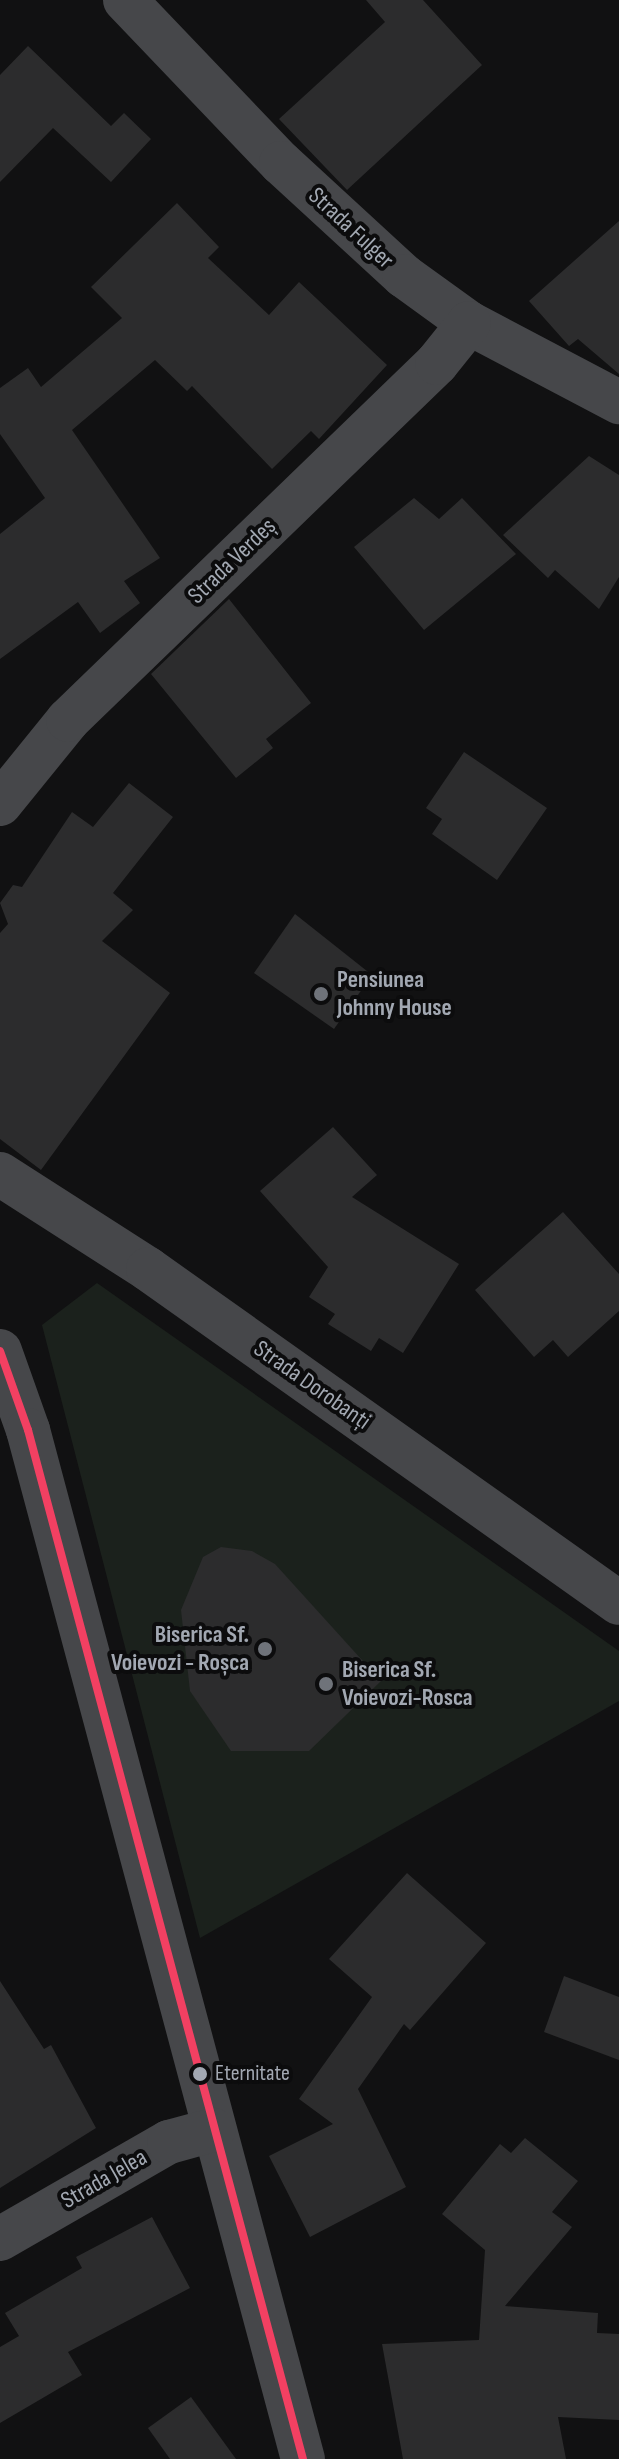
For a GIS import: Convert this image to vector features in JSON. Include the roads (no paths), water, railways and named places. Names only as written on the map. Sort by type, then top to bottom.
[{"type":"street","name":"Strada Fulger","points":[[125,0],[281,163],[404,276],[469,323],[619,402]]},
{"type":"street","name":"Strada Verdeș","points":[[0,804],[68,720],[437,363],[469,323]]},
{"type":"street","name":"Strada Dorobanți","points":[[0,1174],[148,1269],[619,1603]]},
{"type":"street","points":[[0,1351],[28,1430],[303,2459]]},
{"type":"street","name":"Strada Jelea","points":[[0,2239],[169,2142],[213,2130]]},
{"type":"place","name":"Pensiunea Johnny House","points":[[321,994]]},
{"type":"place","name":"Biserica Sf. Voievozi - Roșca","points":[[265,1649]]},
{"type":"place","name":"Biserica Sf. Voievozi-Rosca","points":[[326,1684]]},
{"type":"place","name":"Eternitate","points":[[200,2074]]}]
